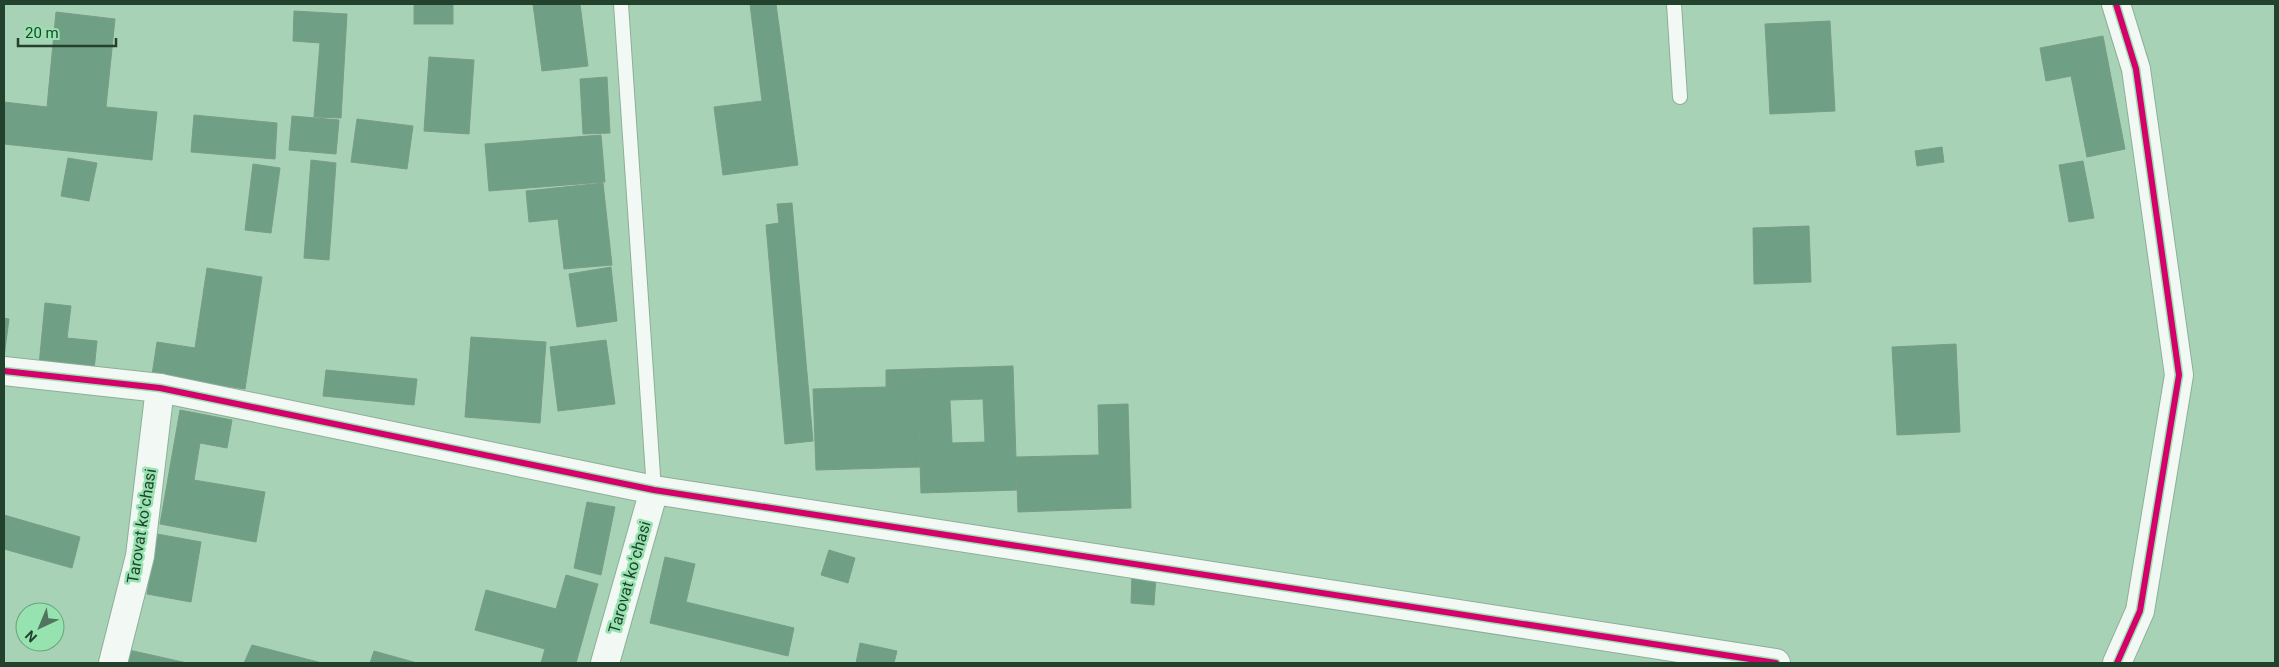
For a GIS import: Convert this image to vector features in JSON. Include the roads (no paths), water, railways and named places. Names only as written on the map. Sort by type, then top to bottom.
[{"type":"street","points":[[2116,4],[2136,69],[2179,375],[2140,611],[2117,663]]},
{"type":"street","points":[[4,371],[160,388],[654,490],[1776,663]]},
{"type":"street","name":"Tarovat koʻchasi","points":[[114,663],[140,556],[160,388]]},
{"type":"street","name":"Tarovat koʻchasi","points":[[605,663],[654,490]]},
{"type":"lane","points":[[621,4],[654,490]]},
{"type":"lane","points":[[1674,4],[1680,98]]}]
